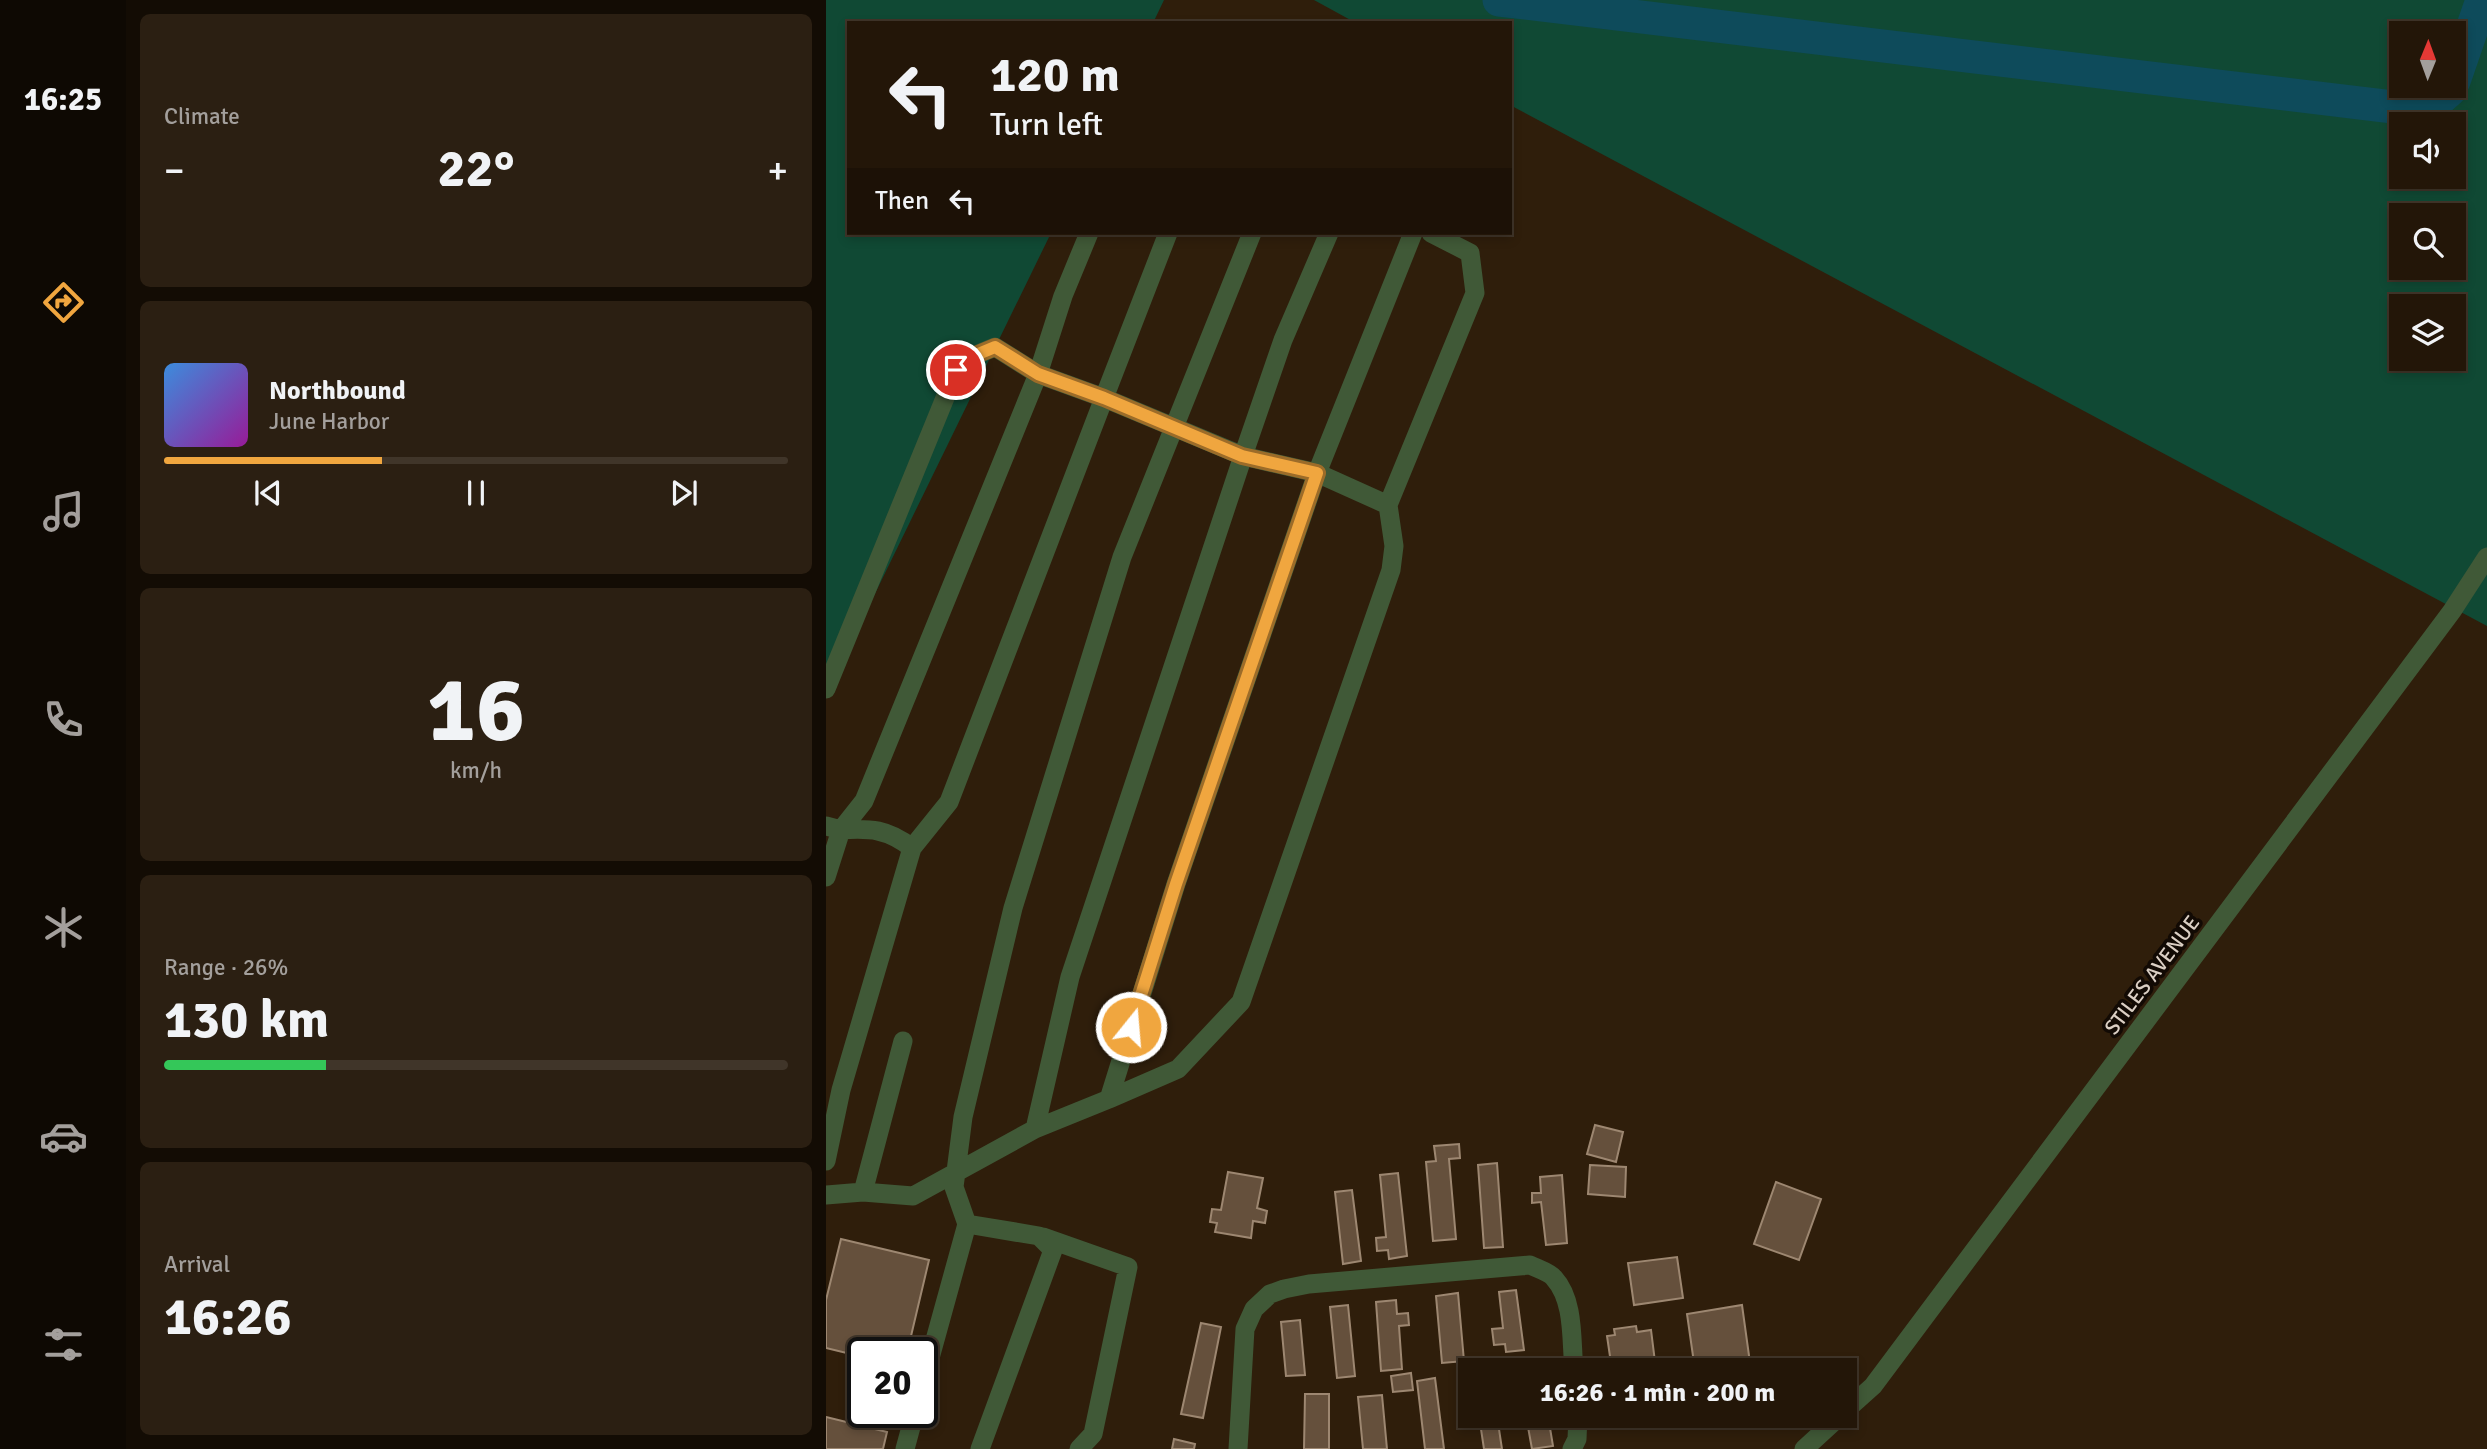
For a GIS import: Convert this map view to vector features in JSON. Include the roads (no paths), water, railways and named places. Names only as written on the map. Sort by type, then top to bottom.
[{"type":"street","points":[[826,877],[834,828],[864,802],[1038,374],[1063,296],[1088,235]]},
{"type":"street","points":[[826,1161],[841,1090],[912,848],[949,802],[1166,235]]},
{"type":"street","points":[[936,1337],[967,1224],[954,1187],[962,1117],[1013,908],[1122,557],[1251,235]]},
{"type":"street","points":[[1035,1129],[1070,977],[1242,456],[1283,340],[1328,235]]},
{"type":"street","points":[[1109,1099],[1176,884],[1317,473],[1412,235]]},
{"type":"street","points":[[826,1195],[863,1192],[914,1196],[1035,1129],[1178,1069],[1241,1002],[1391,570],[1394,546],[1388,505],[1475,293],[1469,253],[1435,235]]},
{"type":"street","points":[[826,689],[956,370],[971,357],[995,347],[1038,374],[1104,398],[1242,456],[1317,473],[1388,505]]},
{"type":"street","name":"STILES AVENUE","points":[[1857,1400],[1873,1386],[2452,611],[2487,557]]},
{"type":"street","points":[[834,828],[873,828],[901,839],[912,848]]},
{"type":"street","points":[[863,1192],[902,1041]]},
{"type":"street","points":[[967,1224],[1039,1236],[1128,1267],[1093,1434],[1079,1449]]},
{"type":"street","points":[[980,1449],[1053,1250],[1039,1236]]},
{"type":"street","points":[[1238,1449],[1245,1329],[1254,1309],[1270,1294],[1284,1289],[1309,1284],[1530,1265],[1553,1276],[1564,1293],[1570,1320],[1573,1358]]},
{"type":"street","points":[[905,1449],[911,1428]]},
{"type":"street","points":[[1573,1449],[1577,1428]]},
{"type":"street","points":[[1804,1449],[1827,1428]]},
{"type":"waterway","points":[[1499,0],[2426,111],[2441,98]]},
{"type":"waterway","points":[[2466,46],[2482,0]]}]
